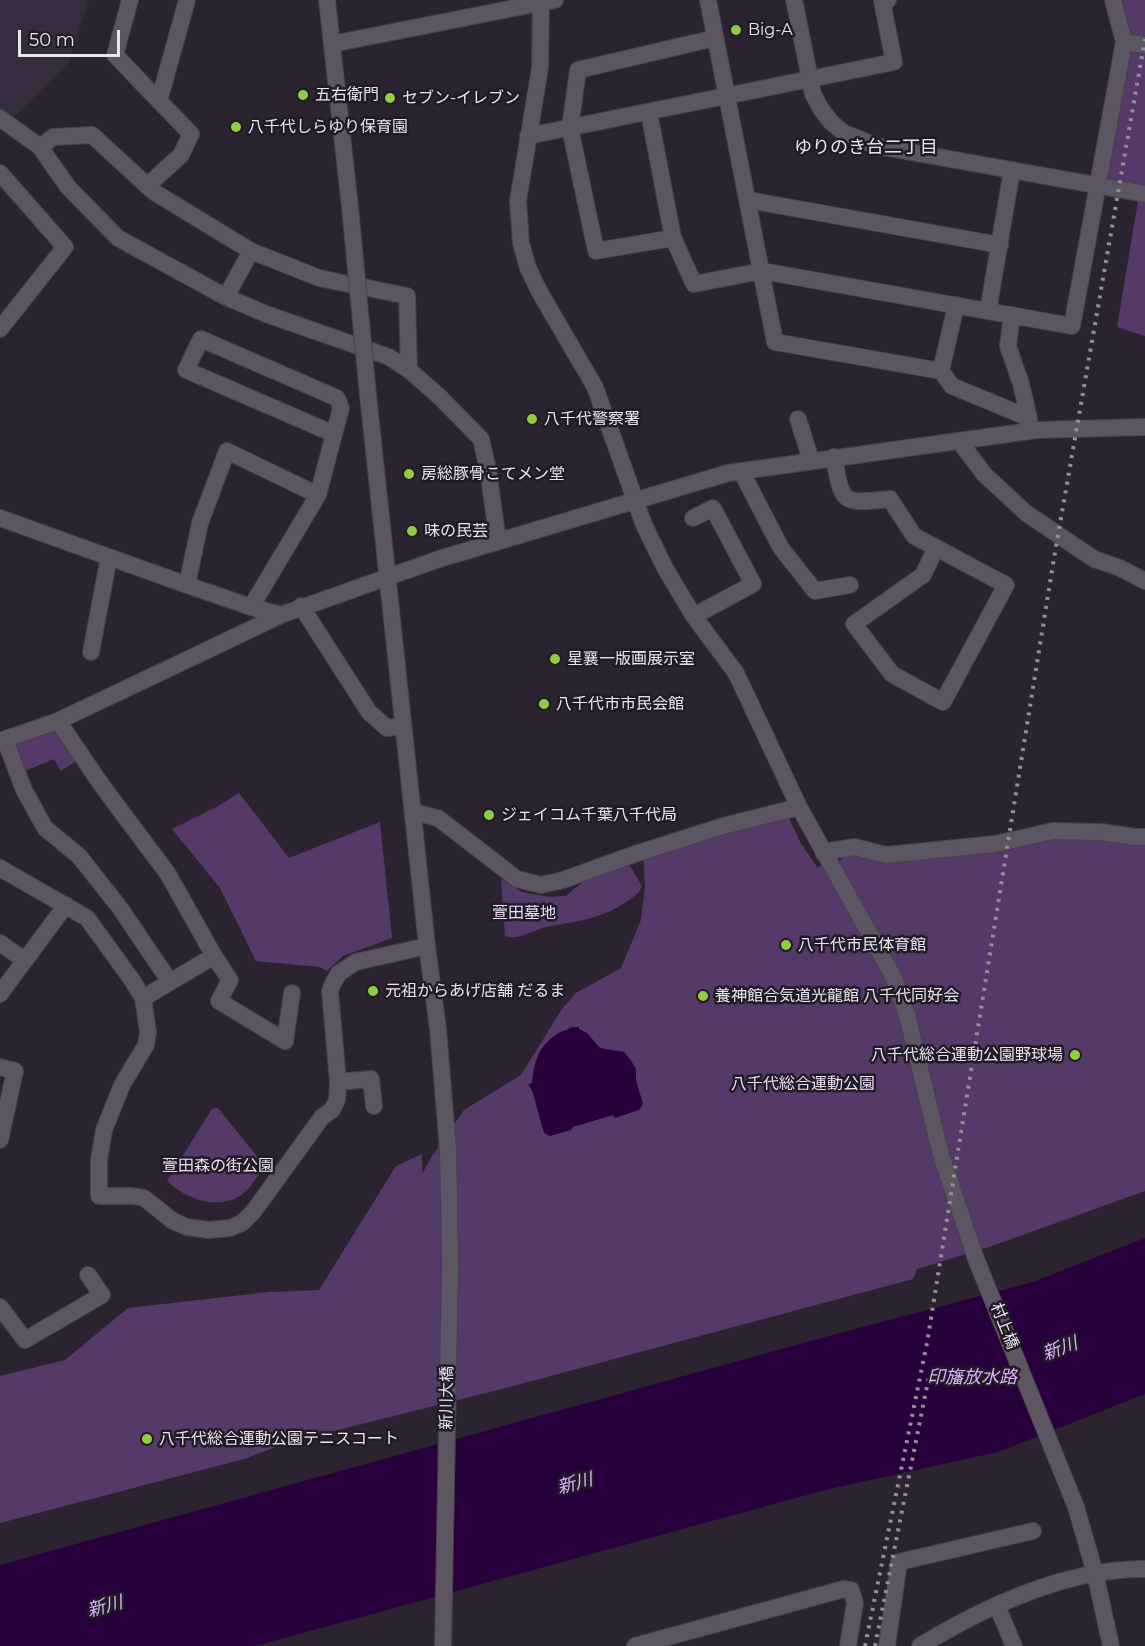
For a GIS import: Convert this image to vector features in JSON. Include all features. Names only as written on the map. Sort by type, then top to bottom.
[{"type":"street","points":[[130,0],[115,55],[191,134],[181,155],[147,186]]},
{"type":"street","points":[[159,101],[188,0]]},
{"type":"street","name":"新川大橋","points":[[327,0],[403,726],[438,1029],[448,1150],[450,1267],[443,1646]]},
{"type":"street","points":[[708,0],[775,342],[942,371]]},
{"type":"street","points":[[794,0],[813,94],[826,115],[843,133],[877,146],[1145,194]]},
{"type":"street","points":[[528,136],[894,62],[882,1],[888,0]]},
{"type":"street","points":[[649,113],[673,238],[694,284],[762,271],[1072,326],[1124,42],[1113,0]]},
{"type":"street","points":[[332,44],[546,1]]},
{"type":"street","name":"村上橋","points":[[546,1],[540,68],[520,183],[518,215],[528,268],[595,387],[644,525],[665,568],[694,616],[736,673],[799,807],[893,976],[907,1015],[941,1155],[976,1259],[1076,1507],[1095,1573],[1111,1646]]},
{"type":"street","points":[[673,238],[596,251],[570,128],[578,70],[715,38]]},
{"type":"street","points":[[1124,42],[1145,45]]},
{"type":"street","points":[[0,118],[40,147],[68,188],[118,238],[226,297],[266,314],[389,357],[409,370],[440,397],[481,439],[488,470],[498,541]]},
{"type":"street","points":[[40,147],[52,137],[92,135],[154,192],[251,251],[319,278],[407,296],[409,370]]},
{"type":"street","points":[[988,310],[1012,170]]},
{"type":"street","points":[[0,173],[65,247],[2,321]]},
{"type":"street","points":[[748,200],[1000,245]]},
{"type":"street","points":[[226,297],[251,251]]},
{"type":"street","points":[[956,305],[942,371],[952,386],[1029,418],[1022,384],[1008,346],[1012,315]]},
{"type":"street","points":[[251,607],[318,495],[341,408],[337,398],[201,339],[186,370],[334,434]]},
{"type":"street","points":[[798,419],[811,460]]},
{"type":"street","points":[[170,982],[120,908],[80,856],[45,828],[24,790],[2,740],[58,721],[301,606],[498,541],[728,473],[1037,430],[1145,427]]},
{"type":"street","points":[[960,442],[984,474],[1026,513],[1094,559],[1145,580]]},
{"type":"street","points":[[187,585],[200,524],[227,452],[318,495]]},
{"type":"street","points":[[834,457],[839,489],[846,498],[859,502],[890,499],[914,536],[1006,585],[943,702],[892,674],[854,624],[923,575],[936,548]]},
{"type":"street","points":[[741,471],[781,548],[815,591],[850,585]]},
{"type":"street","points":[[693,518],[713,508],[753,584],[694,616]]},
{"type":"street","points":[[1,521],[251,607],[281,615]]},
{"type":"street","points":[[90,652],[109,557]]},
{"type":"street","points":[[301,606],[369,712],[387,728],[403,726]]},
{"type":"street","points":[[58,721],[103,787],[168,874],[230,980],[219,1001],[285,1041],[292,993]]},
{"type":"street","points":[[413,813],[438,818],[516,879],[542,885],[723,825],[799,807]]},
{"type":"street","points":[[823,852],[855,847],[886,855],[995,844],[1053,831],[1101,832],[1145,837]]},
{"type":"street","points":[[0,868],[87,918],[143,998],[148,1032],[146,1045],[122,1085],[104,1130],[99,1160],[99,1196],[144,1198],[173,1221],[187,1227],[208,1230],[230,1228],[242,1223],[267,1194],[322,1117],[332,1110],[337,1100],[338,1082],[330,991],[339,973],[356,962],[427,946]]},
{"type":"street","points":[[0,994],[66,905]]},
{"type":"street","points":[[0,943],[24,960]]},
{"type":"street","points":[[143,998],[214,956]]},
{"type":"street","points":[[0,1067],[15,1071],[0,1140]]},
{"type":"street","points":[[338,1082],[371,1079],[374,1106]]},
{"type":"street","points":[[0,1308],[25,1340],[102,1295],[88,1275]]},
{"type":"street","points":[[887,1646],[899,1562],[1033,1531]]},
{"type":"street","points":[[920,1646],[948,1629],[996,1606],[1053,1584],[1095,1573],[1129,1568],[1145,1569]]},
{"type":"street","points":[[635,1646],[844,1589],[851,1590],[855,1603],[848,1646]]},
{"type":"street","points":[[996,1606],[1014,1646]]},
{"type":"shaded area","points":[[0,0],[89,0],[68,63],[12,119],[0,111]]},
{"type":"green space","points":[[1118,0],[1145,0],[1145,194],[1103,182],[1130,57]]},
{"type":"green space","points":[[1139,195],[1145,196],[1145,336],[1117,327]]},
{"type":"green space","points":[[58,729],[78,760],[61,771],[54,759],[25,771],[14,744]]},
{"type":"green space","points":[[239,793],[289,858],[380,822],[392,938],[343,956],[327,971],[319,967],[256,961],[220,888],[172,829]]},
{"type":"green space","name":"八千代総合運動公園","points":[[788,816],[800,842],[817,867],[841,860],[844,856],[1053,839],[1100,839],[1145,843],[1145,1191],[989,1247],[917,1269],[913,1279],[502,1389],[286,1443],[244,1459],[0,1523],[0,1376],[65,1360],[128,1308],[269,1292],[319,1290],[396,1166],[422,1154],[422,1174],[464,1110],[521,1075],[562,1009],[576,993],[621,968],[641,920],[645,886],[643,855]]},
{"type":"green space","name":"萱田墓地","points":[[624,864],[630,866],[642,886],[626,902],[606,913],[587,919],[546,927],[520,936],[505,936],[501,879],[522,892],[549,897],[566,896],[584,881]]},
{"type":"green space","name":"萱田森の街公園","points":[[218,1108],[263,1164],[262,1170],[244,1193],[222,1202],[210,1202],[187,1195],[167,1181],[212,1109]]},
{"type":"water","points":[[571,1027],[579,1027],[600,1048],[624,1052],[636,1069],[636,1080],[643,1104],[639,1110],[615,1118],[613,1115],[550,1136],[544,1133],[532,1090],[528,1084],[532,1083],[536,1061],[542,1048],[552,1037]]},
{"type":"water","name":"印旛放水路","points":[[1145,1238],[1145,1394],[998,1452],[829,1489],[255,1646],[0,1646],[0,1565],[836,1334],[1033,1282]]},
{"type":"railway","points":[[865,1646],[927,1343],[1054,558],[1145,39]]},
{"type":"railway","points":[[875,1646],[929,1376]]},
{"type":"place","name":"Big-A","points":[[736,30]]},
{"type":"place","name":"五右衛門","points":[[303,95]]},
{"type":"place","name":"セブン-イレブン","points":[[390,98]]},
{"type":"place","name":"八千代しらゆり保育園","points":[[236,127]]},
{"type":"place","name":"八千代警察署","points":[[532,419]]},
{"type":"place","name":"房総豚骨こてメン堂","points":[[409,474]]},
{"type":"place","name":"味の民芸","points":[[412,531]]},
{"type":"place","name":"星襄一版画展示室","points":[[555,659]]},
{"type":"place","name":"八千代市市民会館","points":[[544,704]]},
{"type":"place","name":"ジェイコム千葉八千代局","points":[[489,815]]},
{"type":"place","name":"八千代市民体育館","points":[[786,945]]},
{"type":"place","name":"元祖からあげ店舗 だるま","points":[[373,991]]},
{"type":"place","name":"養神館合気道光龍館 八千代同好会","points":[[703,996]]},
{"type":"place","name":"八千代総合運動公園野球場","points":[[1075,1055]]},
{"type":"place","name":"八千代総合運動公園テニスコート","points":[[147,1439]]},
{"type":"district","name":"ゆりのき台二丁目","points":[[866,148]]},
{"type":"water label","name":"新川","points":[[1060,1349]]},
{"type":"water label","name":"新川","points":[[575,1484]]},
{"type":"water label","name":"新川","points":[[105,1607]]}]
